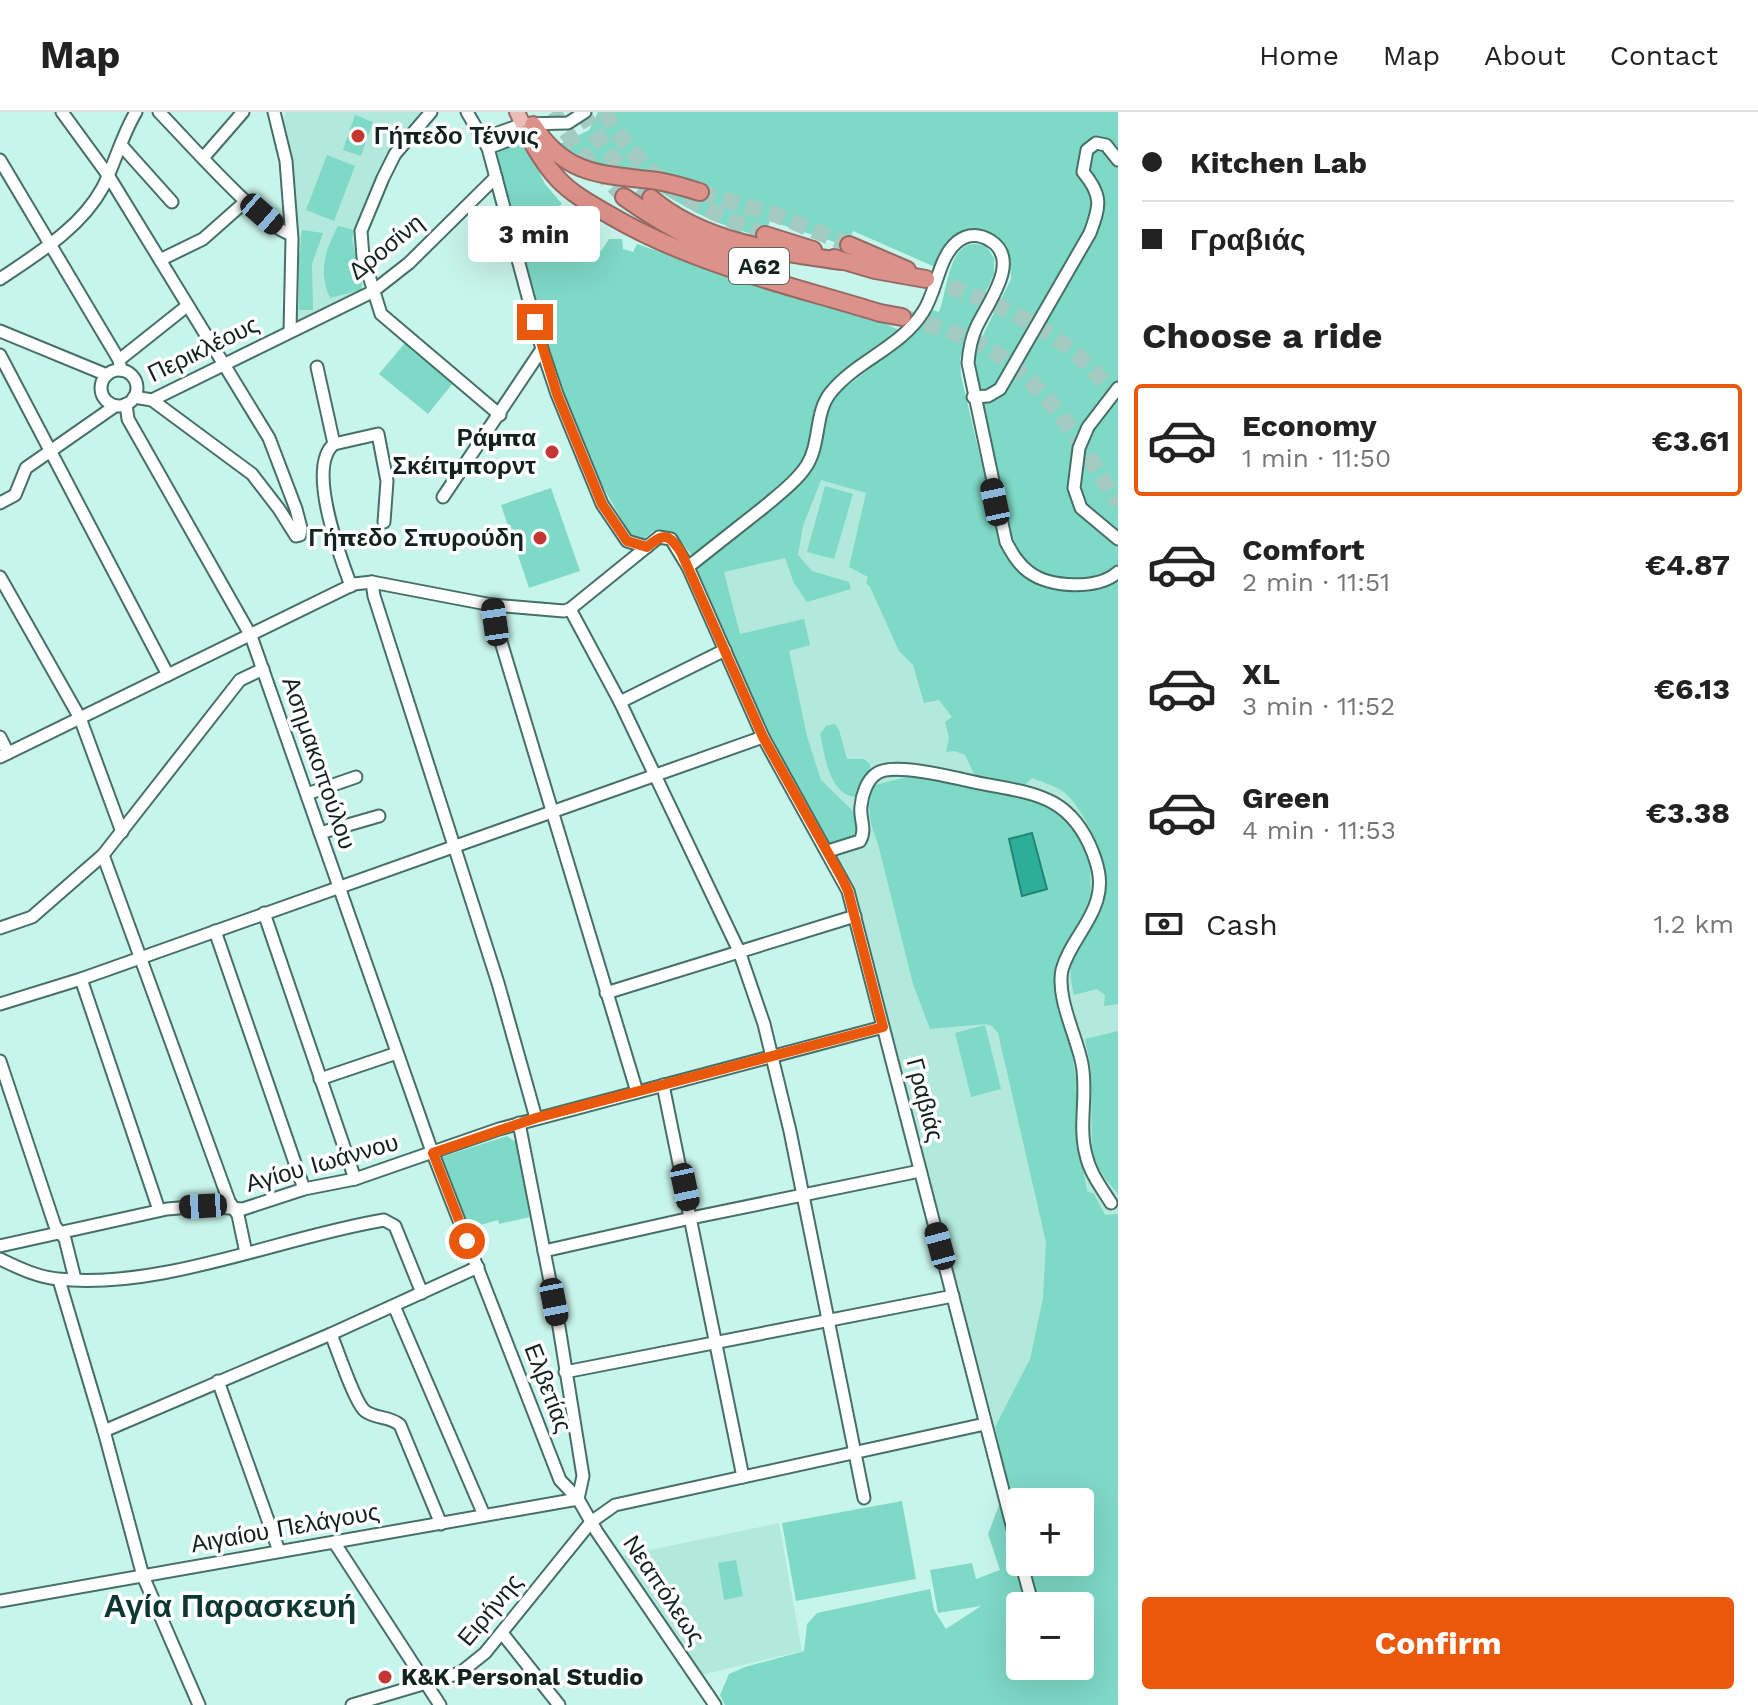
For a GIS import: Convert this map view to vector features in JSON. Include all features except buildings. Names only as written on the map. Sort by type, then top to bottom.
[{"type":"highway","points":[[525,121],[557,154],[584,170],[600,175],[662,182],[700,192]]},
{"type":"highway","name":"Α62","points":[[525,121],[545,163],[565,185],[647,236],[744,273],[902,317],[692,240],[624,197]]},
{"type":"highway","points":[[651,198],[682,220],[721,235],[789,253],[841,261]]},
{"type":"highway","name":"Α62","points":[[765,235],[841,261],[926,279],[849,245]]},
{"type":"street","points":[[62,112],[108,175],[269,438],[296,509],[300,535],[296,536],[252,474],[152,400]]},
{"type":"street","points":[[0,279],[52,243],[91,205],[136,112]]},
{"type":"street","points":[[159,112],[246,201],[282,231],[291,234]]},
{"type":"street","points":[[203,158],[243,112]]},
{"type":"street","points":[[274,112],[286,161],[291,234],[290,331]]},
{"type":"street","points":[[431,112],[395,154],[361,231],[363,257],[381,314],[500,415]]},
{"type":"street","points":[[467,112],[486,143],[542,349],[602,504],[627,541],[647,547]]},
{"type":"street","points":[[486,143],[525,121],[568,123],[585,112]]},
{"type":"street","points":[[973,397],[988,396],[1000,389],[1018,363],[1090,233],[1100,207],[1095,186],[1083,172],[1087,150],[1096,143],[1106,145],[1118,160]]},
{"type":"street","points":[[121,145],[172,202]]},
{"type":"street","points":[[0,160],[52,243],[120,365],[136,382],[125,402],[26,468],[15,495],[0,503]]},
{"type":"street","name":"Δροσίνη","points":[[290,331],[372,292],[409,263],[496,177]]},
{"type":"street","points":[[160,260],[203,239],[246,201]]},
{"type":"street","points":[[688,567],[803,471],[811,456],[827,397],[916,322],[929,302],[951,248],[964,237],[973,235],[995,244],[1004,261],[999,281],[970,345],[968,372],[1001,528],[1017,561],[1037,576],[1089,583],[1105,580],[1118,572]]},
{"type":"street","points":[[125,402],[104,399],[101,393],[103,380],[187,306]]},
{"type":"street","points":[[0,331],[107,375]]},
{"type":"street","name":"Περικλέους","points":[[125,402],[152,400],[290,331]]},
{"type":"street","points":[[443,497],[542,349]]},
{"type":"street","points":[[0,355],[168,675]]},
{"type":"street","points":[[317,367],[334,444]]},
{"type":"street","points":[[1118,388],[1088,427],[1079,448],[1074,488],[1081,508],[1118,539]]},
{"type":"street","name":"Ασημακοπούλου","points":[[125,402],[128,419],[251,636],[433,1153]]},
{"type":"street","points":[[351,586],[322,475],[324,455],[334,444],[378,434],[387,481],[384,522]]},
{"type":"street","name":"Γραβιάς","points":[[647,547],[659,537],[668,537],[676,545],[763,737],[848,891],[1006,1503]]},
{"type":"street","points":[[0,737],[4,755],[351,586],[372,582],[492,605],[560,611],[570,609],[647,547]]},
{"type":"street","points":[[0,577],[80,718],[122,832]]},
{"type":"street","points":[[372,582],[498,983],[536,1118]]},
{"type":"street","points":[[492,605],[551,813],[637,1092]]},
{"type":"street","points":[[570,609],[620,702],[739,951],[772,1056],[864,1498]]},
{"type":"street","points":[[620,702],[725,650]]},
{"type":"street","points":[[0,928],[32,917],[103,855],[240,680],[263,669]]},
{"type":"street","points":[[0,1004],[81,979],[763,737]]},
{"type":"street","points":[[828,851],[860,841],[864,829],[861,806],[867,786],[873,776],[888,770],[944,776],[1036,796],[1061,806],[1071,814],[1090,847],[1100,883],[1094,909],[1074,941],[1063,967],[1062,987],[1082,1066],[1086,1155],[1094,1177],[1111,1203]]},
{"type":"street","points":[[307,794],[356,777]]},
{"type":"street","points":[[320,833],[379,816]]},
{"type":"street","points":[[103,855],[229,1201],[238,1215],[246,1253]]},
{"type":"street","points":[[264,913],[355,1179]]},
{"type":"street","points":[[606,993],[855,916]]},
{"type":"street","points":[[215,931],[304,1189]]},
{"type":"street","points":[[81,979],[159,1210]]},
{"type":"street","name":"Αγίου Ιωάννου","points":[[0,1246],[149,1215],[159,1210],[203,1206],[243,1209],[304,1189],[355,1179],[536,1118],[883,1027]]},
{"type":"street","points":[[320,1079],[397,1053]]},
{"type":"street","points":[[0,1061],[55,1226],[65,1239],[75,1279]]},
{"type":"street","points":[[663,1085],[743,1477]]},
{"type":"street","points":[[519,1123],[583,1476],[578,1499]]},
{"type":"street","name":"Ελβετίας","points":[[433,1153],[560,1480],[578,1499]]},
{"type":"street","points":[[544,1251],[920,1171]]},
{"type":"street","points":[[0,1259],[36,1275],[59,1280],[124,1280],[384,1220],[395,1226],[422,1293]]},
{"type":"street","points":[[104,1431],[478,1267]]},
{"type":"street","points":[[59,1280],[143,1576],[199,1705]]},
{"type":"street","points":[[565,1372],[953,1296]]},
{"type":"street","points":[[394,1306],[484,1515]]},
{"type":"street","points":[[331,1334],[360,1405],[370,1414],[394,1420],[400,1425],[441,1524]]},
{"type":"street","points":[[218,1381],[279,1551]]},
{"type":"street","points":[[591,1522],[615,1505],[985,1424]]},
{"type":"street","name":"Αιγαίου Πελάγους","points":[[0,1601],[578,1499]]},
{"type":"street","name":"Νεαπόλεως","points":[[578,1499],[715,1705]]},
{"type":"street","name":"Ειρήνης","points":[[352,1705],[468,1669],[502,1633],[591,1522]]},
{"type":"street","points":[[334,1542],[440,1705]]},
{"type":"street","points":[[502,1633],[559,1705]]},
{"type":"shaded area","points":[[286,112],[424,112],[392,152],[358,225],[363,289],[298,323],[295,322],[293,176],[281,126]]},
{"type":"shaded area","points":[[598,112],[1118,112],[1118,1004],[1104,1006],[1105,995],[1097,989],[1074,995],[1071,980],[1073,957],[1093,923],[1105,884],[1104,866],[1091,831],[1072,800],[1058,788],[1032,778],[1024,786],[974,774],[965,755],[946,752],[949,738],[945,722],[952,717],[939,700],[924,703],[913,665],[899,651],[866,583],[868,577],[849,567],[866,493],[821,480],[803,526],[798,555],[812,571],[849,582],[851,589],[807,602],[794,583],[785,558],[724,572],[740,634],[804,619],[810,645],[789,651],[807,736],[821,780],[857,815],[861,824],[857,837],[831,847],[810,814],[756,712],[693,571],[802,478],[828,409],[837,394],[917,332],[933,310],[939,312],[957,255],[964,247],[974,244],[987,247],[994,258],[994,274],[965,336],[960,359],[961,376],[999,537],[1011,556],[972,367],[978,345],[1011,279],[1006,258],[991,241],[962,239],[945,248],[935,267],[853,231],[847,246],[770,221],[764,237],[736,229],[697,213],[659,191],[668,188],[701,193],[703,182],[686,179],[602,179],[554,147],[589,130]]},
{"type":"shaded area","name":"Γήπεδο Τέννις","points":[[355,115],[373,122],[361,156],[343,150]]},
{"type":"shaded area","points":[[524,142],[545,184],[562,204],[558,207],[569,228],[601,251],[609,239],[622,239],[623,249],[633,252],[637,244],[720,273],[871,317],[899,330],[846,367],[829,386],[818,405],[800,468],[694,558],[674,533],[653,531],[644,539],[631,536],[603,487],[557,378],[496,156],[500,149]]},
{"type":"shaded area","points":[[327,155],[355,166],[334,221],[306,210]]},
{"type":"shaded area","points":[[338,226],[354,230],[352,239],[362,285],[361,290],[330,298],[324,279],[325,261]]},
{"type":"shaded area","points":[[302,230],[323,233],[312,264],[313,310],[299,310]]},
{"type":"shaded area","points":[[405,343],[453,383],[428,414],[379,374]]},
{"type":"shaded area","points":[[856,470],[1003,628],[1118,884],[1118,1482],[1094,1495],[1094,1488],[1010,1488],[1007,1484],[1001,1450],[853,888],[694,571],[803,478]]},
{"type":"shaded area","points":[[825,486],[853,494],[834,559],[807,552]]},
{"type":"shaded area","name":"Γήπεδο Σπυρούδη","points":[[551,488],[580,571],[529,588],[501,505]]},
{"type":"shaded area","points":[[835,724],[847,759],[864,759],[870,764],[870,773],[860,797],[841,791],[830,774],[820,734],[826,726]]},
{"type":"shaded area","points":[[919,774],[1049,804],[1072,823],[1090,857],[1091,902],[1056,967],[1078,1088],[1080,1150],[1087,1191],[1094,1194],[1105,1215],[1118,1214],[1118,1705],[725,1705],[720,1695],[729,1674],[804,1651],[807,1624],[817,1613],[930,1589],[934,1610],[946,1629],[981,1606],[938,1613],[930,1570],[972,1563],[976,1579],[1000,1570],[988,1534],[1007,1484],[995,1427],[1030,1359],[1043,1298],[1046,1242],[998,1033],[986,1024],[930,1029],[913,984],[871,823],[869,802],[872,786]]},
{"type":"shaded area","points":[[1032,833],[1047,889],[1022,896],[1009,839]]},
{"type":"shaded area","points":[[985,1025],[1001,1089],[971,1097],[955,1033]]},
{"type":"shaded area","points":[[1118,1031],[1118,1194],[1104,1177],[1092,1154],[1091,1070],[1085,1039]]},
{"type":"shaded area","points":[[507,1136],[516,1142],[530,1217],[499,1224],[498,1220],[470,1228],[442,1157]]},
{"type":"shaded area","points":[[902,1501],[916,1579],[796,1601],[782,1523]]},
{"type":"shaded area","points":[[779,1523],[802,1651],[701,1675],[621,1556]]},
{"type":"shaded area","points":[[736,1560],[743,1596],[724,1600],[718,1563]]},
{"type":"tunnel","points":[[553,112],[577,148],[624,197]]},
{"type":"tunnel","points":[[582,112],[607,152],[651,198]]},
{"type":"tunnel","points":[[604,112],[638,158],[673,189],[713,212],[765,235]]},
{"type":"tunnel","points":[[700,192],[774,214],[849,245]]},
{"type":"tunnel","points":[[926,279],[1008,310],[1057,339],[1100,378],[1118,401]]},
{"type":"tunnel","points":[[902,317],[972,340],[994,352],[1033,383],[1065,421],[1118,504]]},
{"type":"place","name":"Γήπεδο Τέννις","points":[[358,136]]},
{"type":"place","name":"Ράμπα Σκέιτμπορντ","points":[[552,452]]},
{"type":"place","name":"Γήπεδο Σπυρούδη","points":[[540,538]]},
{"type":"place","name":"K&K Personal Studio","points":[[385,1677]]},
{"type":"district","name":"Αγία Παρασκευή","points":[[230,1606]]},
{"type":"route","points":[[467,1241],[433,1153],[536,1118],[883,1027],[842,878],[763,737],[681,552],[671,539],[664,536],[647,547],[633,545],[623,538],[608,516],[557,394],[535,322]]}]
